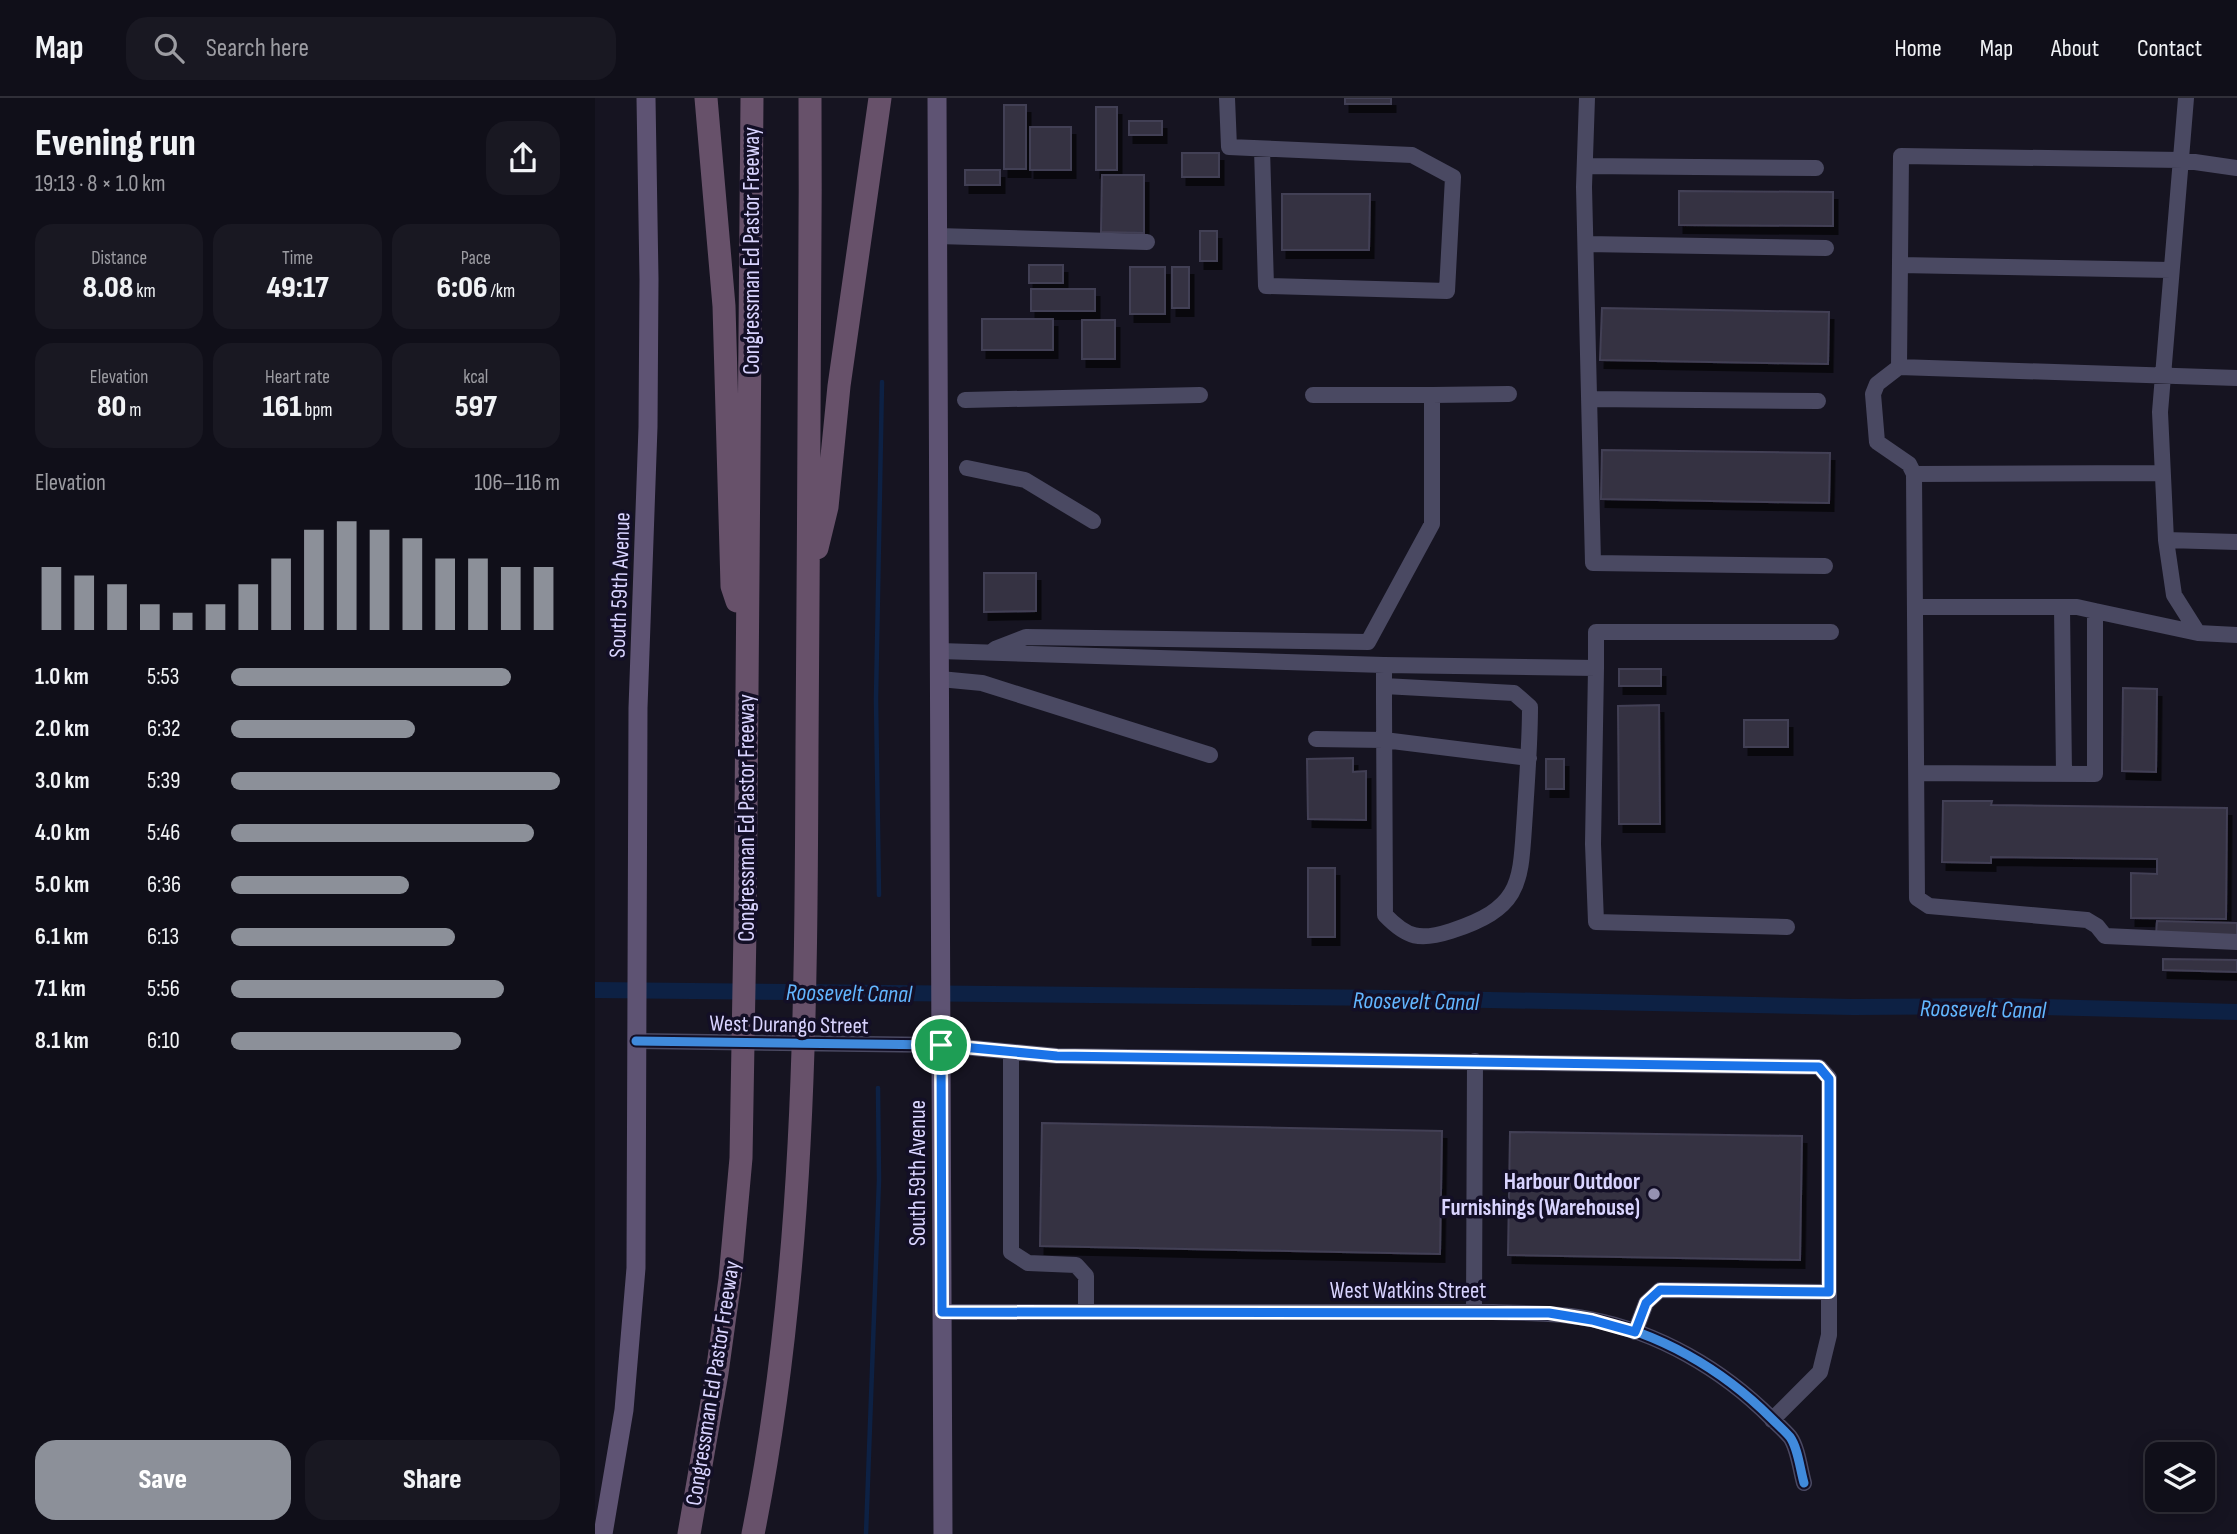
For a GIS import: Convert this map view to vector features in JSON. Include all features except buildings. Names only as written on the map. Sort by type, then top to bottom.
[{"type":"highway","points":[[706,98],[724,306],[732,586],[747,630]]},
{"type":"highway","name":"Congressman Ed Pastor Freeway","points":[[689,1534],[730,1279],[741,1158],[751,98]]},
{"type":"highway","points":[[753,1534],[781,1364],[793,1261],[803,1084],[811,265],[810,98]]},
{"type":"highway","points":[[808,589],[827,507],[839,386],[880,98]]},
{"type":"highway","points":[[675,1534],[697,1489]]},
{"type":"main road","name":"South 59th Avenue","points":[[603,1534],[624,1410],[636,1268],[638,708],[648,427],[646,98]]},
{"type":"main road","name":"South 59th Avenue","points":[[937,98],[943,1534]]},
{"type":"street","points":[[1227,98],[1229,147],[1412,155],[1453,177],[1447,291],[1266,286],[1262,149]]},
{"type":"street","points":[[1587,98],[1586,244],[1593,564],[1825,566]]},
{"type":"street","points":[[2186,98],[2160,412],[2166,540],[2174,594],[2198,633]]},
{"type":"street","points":[[1899,368],[1901,156],[2181,160],[2237,168]]},
{"type":"street","points":[[1585,166],[1816,168]]},
{"type":"street","points":[[937,236],[1147,242]]},
{"type":"street","points":[[1586,244],[1826,248]]},
{"type":"street","points":[[1900,265],[2171,270]]},
{"type":"street","points":[[2237,378],[1899,368],[1877,384],[1873,394],[1877,442],[1909,464],[1914,474],[1917,898],[1929,906],[2087,920],[2097,926],[2105,936],[2237,942]]},
{"type":"street","points":[[1313,395],[1509,394]]},
{"type":"street","points":[[986,652],[1026,637],[1368,642],[1432,524],[1432,395]]},
{"type":"street","points":[[964,400],[1200,396]]},
{"type":"street","points":[[1589,399],[1818,401]]},
{"type":"street","points":[[967,468],[1025,480],[1093,521]]},
{"type":"street","points":[[1914,474],[2162,473]]},
{"type":"street","points":[[2166,540],[2237,542]]},
{"type":"street","points":[[1915,607],[2077,607],[2198,633],[2237,635]]},
{"type":"street","points":[[2062,607],[2064,774]]},
{"type":"street","points":[[1917,773],[2095,774],[2095,611]]},
{"type":"street","points":[[1787,927],[1596,922],[1596,632],[1831,632]]},
{"type":"street","points":[[940,651],[1384,665],[1596,668]]},
{"type":"street","points":[[1384,665],[1384,686],[1384,740],[1385,915],[1400,931],[1420,937],[1450,932],[1493,914],[1515,886],[1521,873],[1529,758],[1529,707],[1514,693],[1384,686]]},
{"type":"street","points":[[940,679],[982,683],[1210,755]]},
{"type":"street","points":[[1316,739],[1384,740],[1529,758]]},
{"type":"street","name":"West Durango Street","points":[[636,1041],[941,1045],[1057,1056],[1819,1067],[1829,1079],[1829,1335],[1820,1372],[1772,1420]]},
{"type":"street","points":[[1011,1052],[1011,1252],[1028,1263],[1076,1265],[1086,1276],[1086,1312]]},
{"type":"street","points":[[1474,1312],[1475,1061]]},
{"type":"street","points":[[1635,1332],[1646,1303],[1660,1290],[1829,1292]]},
{"type":"street","name":"West Watkins Street","points":[[942,1312],[1474,1312],[1549,1313],[1592,1320],[1635,1332],[1691,1357],[1723,1376],[1791,1439],[1804,1483]]},
{"type":"waterway","points":[[879,895],[876,699],[882,382]]},
{"type":"waterway","name":"Roosevelt Canal","points":[[595,990],[1390,998],[1853,1007],[2008,1006],[2237,1012]]},
{"type":"waterway","points":[[866,1534],[879,1180],[878,1088]]},
{"type":"cycle path","points":[[636,1041],[941,1045]]},
{"type":"cycle path","points":[[942,1312],[1493,1312],[1554,1314],[1590,1319],[1640,1333],[1664,1343],[1688,1355],[1732,1384],[1790,1437],[1804,1483]]},
{"type":"place","name":"Harbour Outdoor Furnishings (Warehouse)","points":[[1654,1194]]},
{"type":"route","points":[[941,1045],[1057,1056],[1819,1067],[1829,1079],[1829,1292],[1660,1290],[1646,1303],[1635,1332],[1592,1320],[1549,1313],[942,1312],[941,1045]]}]
